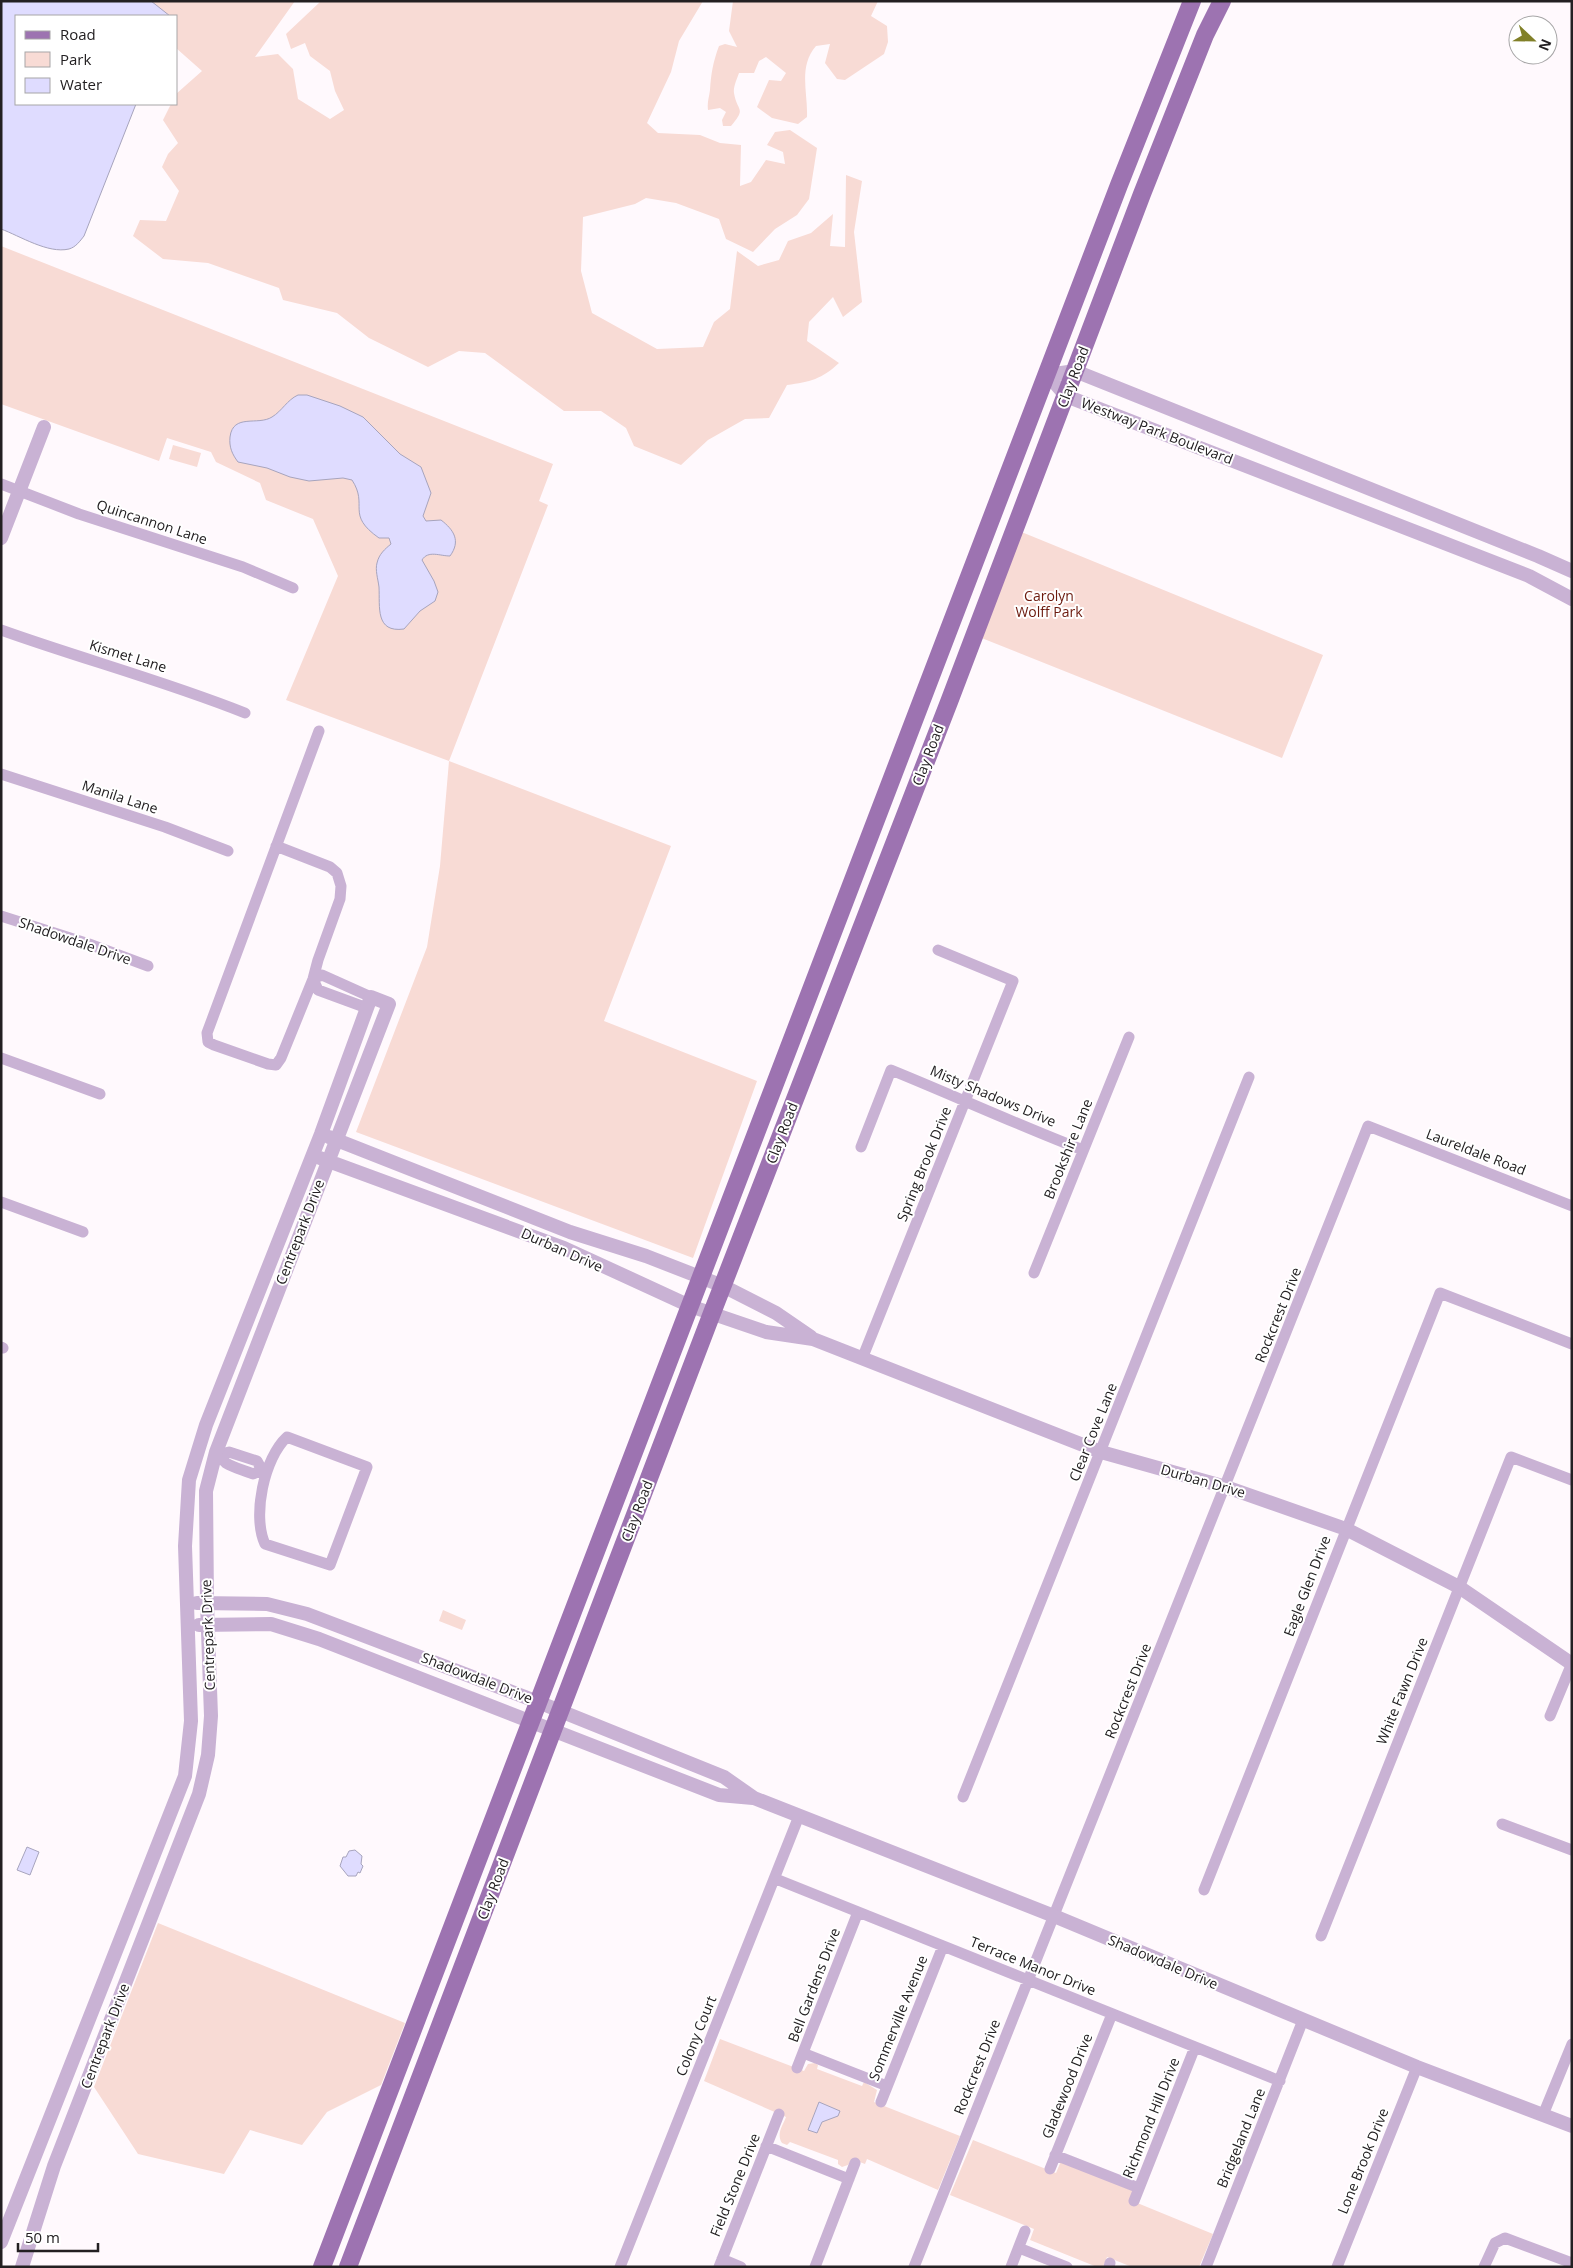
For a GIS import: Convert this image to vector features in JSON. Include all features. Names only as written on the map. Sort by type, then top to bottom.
[{"type":"main road","name":"Clay Road","points":[[322,2267],[829,941],[1048,375],[1119,185],[1192,1]]},
{"type":"main road","name":"Clay Road","points":[[348,2267],[554,1732],[722,1286],[914,792],[1142,194],[1205,36],[1222,1]]},
{"type":"main road","points":[[1183,27],[1205,36]]},
{"type":"main road","points":[[1119,185],[1142,194]]},
{"type":"main road","points":[[945,640],[968,648]]},
{"type":"main road","points":[[890,784],[914,792]]},
{"type":"main road","points":[[829,941],[853,950]]},
{"type":"main road","points":[[765,1110],[787,1121]]},
{"type":"main road","points":[[635,1448],[657,1459]]},
{"type":"main road","points":[[441,1956],[465,1963]]},
{"type":"main road","points":[[374,2132],[397,2140]]},
{"type":"street","points":[[1048,375],[1075,371]]},
{"type":"street","name":"Westway Park Boulevard","points":[[1075,371],[1572,571]]},
{"type":"street","name":"Westway Park Boulevard","points":[[1048,375],[1066,396],[1529,576],[1572,599]]},
{"type":"street","points":[[1,538],[44,427]]},
{"type":"street","name":"Quincannon Lane","points":[[1,484],[79,514],[243,567],[293,588]]},
{"type":"street","name":"Kismet Lane","points":[[1,630],[96,663],[164,682],[245,713]]},
{"type":"street","points":[[276,846],[330,867],[337,873],[341,886],[340,899],[318,960],[314,980],[282,1058],[276,1065],[250,1059],[208,1042],[207,1032],[276,846],[319,731]]},
{"type":"street","name":"Manila Lane","points":[[1,774],[165,827],[228,851]]},
{"type":"street","name":"Shadowdale Drive","points":[[1,916],[89,944],[148,966]]},
{"type":"street","name":"Spring Brook Drive","points":[[862,1358],[1013,980],[938,950]]},
{"type":"street","points":[[314,980],[322,975],[342,984],[369,1003]]},
{"type":"street","points":[[314,980],[318,990],[337,997],[369,1003]]},
{"type":"street","points":[[337,997],[342,984]]},
{"type":"street","name":"Centrepark Drive","points":[[1,2242],[35,2160],[185,1776],[191,1721],[185,1546],[188,1480],[198,1449],[369,1003],[389,1004],[273,1304],[218,1453],[206,1491],[207,1604],[211,1716],[205,1769],[199,1794],[54,2166],[22,2267]]},
{"type":"street","name":"Brookshire Lane","points":[[1034,1273],[1129,1037]]},
{"type":"street","points":[[1,1058],[100,1094]]},
{"type":"street","name":"Misty Shadows Drive","points":[[861,1147],[891,1070],[966,1100],[1015,1124],[1083,1150]]},
{"type":"street","name":"Clear Cove Lane","points":[[963,1797],[1249,1077]]},
{"type":"street","name":"Laureldale Road","points":[[1368,1126],[1572,1206]]},
{"type":"street","name":"Rockcrest Drive","points":[[914,2267],[1226,1487],[1368,1126]]},
{"type":"street","name":"Durban Drive","points":[[320,1134],[570,1232],[646,1256],[722,1286],[776,1313],[813,1339]]},
{"type":"street","name":"Durban Drive","points":[[312,1155],[564,1248],[690,1306],[766,1332],[813,1339],[1101,1452],[1226,1487],[1346,1529],[1458,1587],[1572,1664]]},
{"type":"street","points":[[1,1202],[83,1232]]},
{"type":"street","name":"Eagle Glen Drive","points":[[1204,1890],[1440,1293],[1572,1344]]},
{"type":"street","points":[[257,1297],[273,1304]]},
{"type":"street","points":[[198,1449],[218,1453],[224,1462],[253,1474],[264,1471],[277,1446],[287,1437],[367,1467],[330,1565],[265,1544],[260,1534],[264,1471]]},
{"type":"street","name":"White Fawn Drive","points":[[1321,1936],[1511,1456],[1572,1480]]},
{"type":"street","name":"Shadowdale Drive","points":[[187,1603],[267,1604],[307,1614],[366,1636],[562,1711],[724,1777],[754,1798],[1054,1916],[1417,2067],[1572,2126]]},
{"type":"street","name":"Shadowdale Drive","points":[[188,1626],[208,1623],[271,1624],[319,1639],[530,1723],[719,1795],[754,1798]]},
{"type":"street","points":[[359,1655],[366,1636]]},
{"type":"street","points":[[1550,1716],[1572,1664]]},
{"type":"street","points":[[186,1765],[205,1769]]},
{"type":"street","name":"Colony Court","points":[[620,2267],[776,1879],[799,1816]]},
{"type":"street","points":[[1502,1824],[1572,1850]]},
{"type":"street","name":"Terrace Manor Drive","points":[[776,1879],[1280,2081]]},
{"type":"street","points":[[139,1893],[158,1899]]},
{"type":"street","name":"Bell Gardens Drive","points":[[797,2068],[858,1912]]},
{"type":"street","name":"Sommerville Avenue","points":[[881,2102],[943,1946]]},
{"type":"street","name":"Gladewood Drive","points":[[1050,2169],[1112,2014]]},
{"type":"street","name":"Bridgeland Lane","points":[[1206,2267],[1303,2020]]},
{"type":"street","points":[[87,2027],[105,2034]]},
{"type":"street","points":[[1544,2115],[1572,2044]]},
{"type":"street","name":"Richmond Hill Drive","points":[[1134,2201],[1195,2047]]},
{"type":"street","points":[[803,2053],[887,2086]]},
{"type":"street","name":"Lone Brook Drive","points":[[1337,2267],[1417,2067]]},
{"type":"street","name":"Field Stone Drive","points":[[720,2263],[779,2114]]},
{"type":"street","points":[[766,2146],[849,2179]]},
{"type":"street","points":[[1055,2155],[1139,2188]]},
{"type":"street","points":[[35,2160],[54,2166]]},
{"type":"street","points":[[815,2267],[855,2163]]},
{"type":"street","points":[[1011,2267],[1025,2231]]},
{"type":"street","points":[[1484,2267],[1495,2243],[1505,2238],[1572,2263]]},
{"type":"street","points":[[1018,2248],[1067,2267]]},
{"type":"street","points":[[720,2263],[741,2267]]},
{"type":"green space","points":[[1,1],[295,1],[255,57],[278,54],[293,69],[298,99],[330,119],[344,110],[335,91],[330,71],[310,56],[305,43],[291,49],[286,34],[321,1],[703,1],[679,41],[671,72],[647,123],[658,133],[700,135],[720,143],[741,145],[740,186],[751,182],[766,160],[785,164],[783,152],[767,145],[775,132],[790,130],[817,148],[809,199],[797,215],[775,229],[753,252],[726,239],[719,219],[676,203],[646,198],[635,204],[583,217],[581,271],[592,313],[657,349],[703,347],[714,322],[730,309],[737,251],[758,266],[779,260],[788,241],[811,233],[833,214],[830,246],[845,247],[846,175],[862,181],[854,232],[862,302],[843,317],[833,297],[809,322],[807,341],[839,363],[827,373],[815,379],[787,385],[769,418],[745,419],[708,440],[681,465],[634,446],[626,428],[601,411],[564,411],[485,353],[459,351],[428,367],[369,338],[337,313],[283,300],[279,288],[208,263],[163,259],[133,236],[140,220],[166,221],[179,191],[162,167],[168,154],[178,143],[163,120],[170,105],[178,105],[178,92],[202,71],[178,50],[178,15],[15,15]]},
{"type":"green space","points":[[733,1],[878,1],[871,16],[887,26],[888,42],[884,54],[845,80],[837,79],[825,63],[830,44],[816,46],[807,62],[805,80],[807,117],[798,124],[772,118],[757,107],[769,80],[781,81],[786,73],[766,57],[759,61],[754,73],[739,73],[734,91],[735,99],[740,109],[739,116],[731,126],[723,126],[722,120],[726,112],[720,108],[708,110],[708,102],[715,57],[719,46],[725,44],[737,47],[729,31]]},
{"type":"green space","points":[[1,246],[553,464],[539,501],[548,505],[449,761],[286,700],[338,576],[313,519],[266,500],[260,483],[216,462],[211,452],[167,438],[159,461],[1,404]]},
{"type":"green space","points":[[173,445],[201,453],[197,467],[169,459]]},
{"type":"green space","name":"Carolyn Wolff Park","points":[[1014,529],[1323,655],[1282,758],[974,635]]},
{"type":"green space","points":[[449,761],[671,846],[604,1021],[757,1081],[693,1258],[356,1132],[427,947],[440,866]]},
{"type":"green space","points":[[443,1610],[466,1620],[462,1630],[439,1621]]},
{"type":"green space","points":[[158,1923],[405,2023],[381,2085],[327,2112],[302,2145],[250,2130],[224,2174],[138,2154],[94,2087]]},
{"type":"green space","points":[[720,2039],[804,2071],[808,2064],[815,2063],[818,2065],[817,2069],[862,2086],[864,2082],[877,2090],[874,2102],[960,2136],[938,2190],[867,2159],[865,2164],[852,2159],[848,2165],[842,2167],[838,2164],[838,2160],[790,2142],[787,2145],[782,2143],[780,2133],[786,2117],[704,2081]]},
{"type":"green space","points":[[973,2140],[1056,2173],[1061,2161],[1133,2191],[1130,2200],[1213,2234],[1199,2267],[1132,2267],[1107,2257],[1103,2267],[1097,2267],[1030,2240],[1034,2229],[950,2195]]},
{"type":"water","points":[[1,1],[151,1],[169,15],[15,15],[15,105],[136,105],[84,236],[76,245],[69,249],[52,249],[34,244],[1,229]]},
{"type":"water","points":[[298,395],[307,395],[340,406],[363,417],[400,454],[421,467],[431,493],[423,516],[426,521],[441,520],[454,536],[455,545],[450,556],[431,554],[422,560],[438,592],[435,601],[420,611],[404,629],[388,627],[381,617],[376,566],[381,554],[391,544],[389,538],[379,538],[363,522],[360,516],[357,489],[352,480],[343,478],[309,481],[290,477],[267,468],[238,462],[233,453],[230,437],[236,425],[241,422],[260,421],[272,417]]},
{"type":"water","points":[[27,1847],[39,1852],[30,1875],[17,1870]]},
{"type":"water","points":[[355,1850],[362,1856],[361,1864],[363,1866],[360,1873],[358,1872],[356,1876],[348,1876],[340,1866],[343,1857],[346,1857],[349,1851]]},
{"type":"water","points":[[819,2102],[840,2111],[838,2116],[822,2122],[817,2133],[808,2130]]}]
